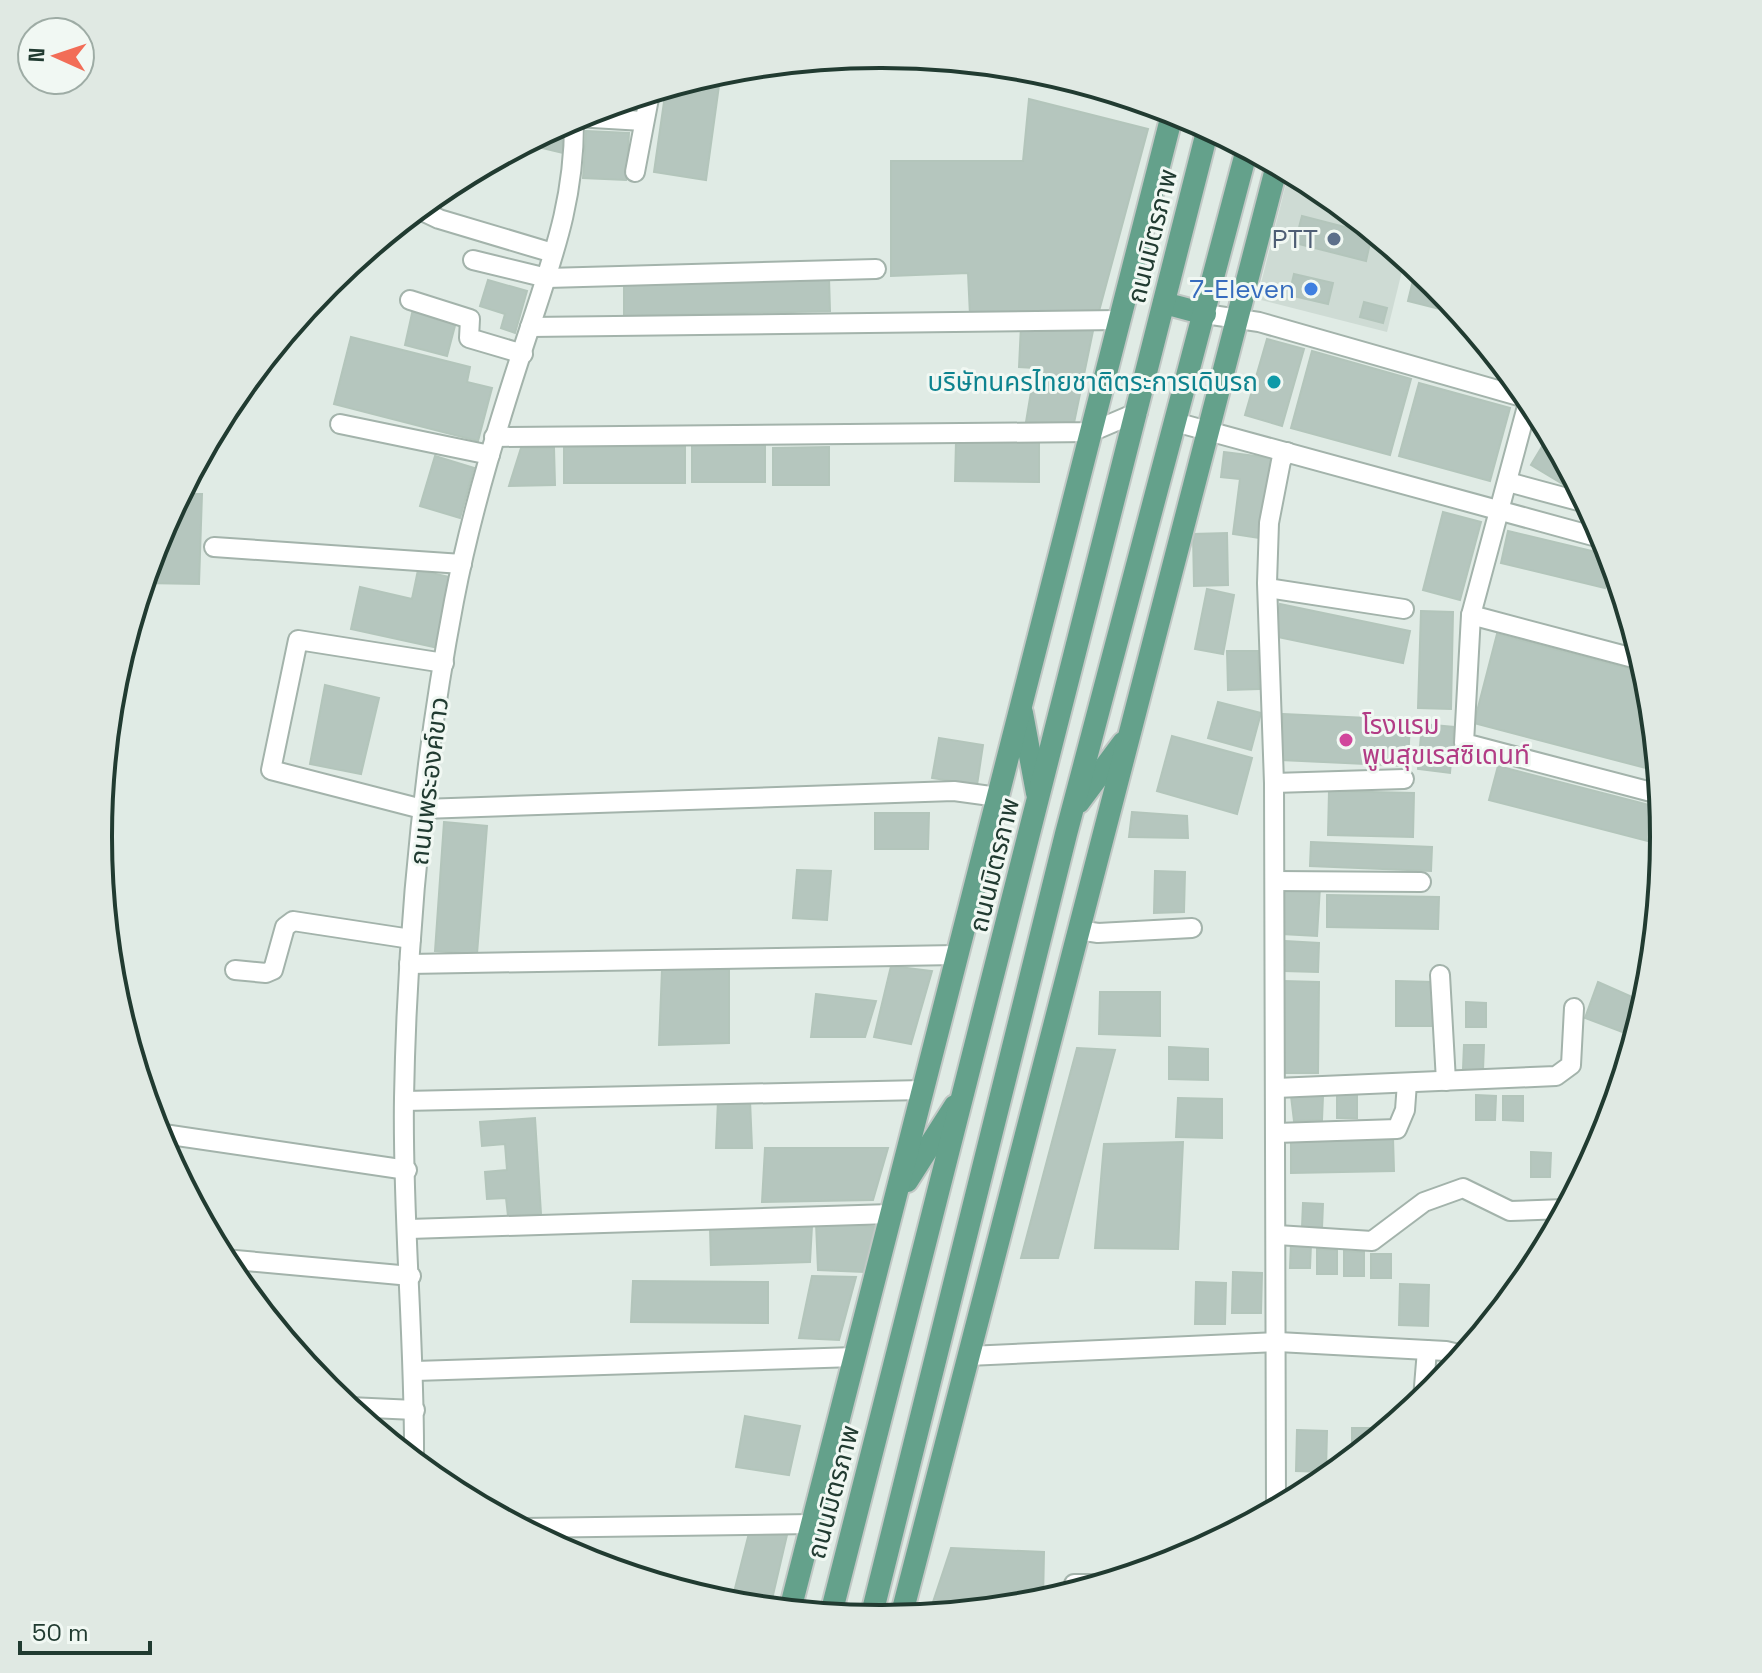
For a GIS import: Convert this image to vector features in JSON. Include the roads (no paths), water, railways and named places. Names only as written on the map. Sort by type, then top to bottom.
[{"type":"main road","points":[[793,1599],[1170,124]]},
{"type":"main road","name":"ถนนมิตรภาพ","points":[[834,1603],[1206,140]]},
{"type":"main road","points":[[874,1605],[1072,810],[1244,160]]},
{"type":"main road","points":[[904,1604],[1274,177]]},
{"type":"main road","points":[[1164,303],[1205,314]]},
{"type":"main road","points":[[1138,412],[1175,422]]},
{"type":"main road","points":[[1021,706],[1039,802]]},
{"type":"main road","points":[[1072,810],[1129,736]]},
{"type":"main road","points":[[1033,825],[1066,834]]},
{"type":"main road","points":[[893,1206],[967,1087]]},
{"type":"main road","points":[[1001,1096],[1002,1226]]},
{"type":"street","points":[[635,172],[647,105]]},
{"type":"street","points":[[607,119],[643,121]]},
{"type":"street","name":"ถนนพระองค์ขาว","points":[[414,1446],[415,1371],[404,1101],[409,964],[422,809],[462,564],[492,446],[547,278],[571,191],[574,132]]},
{"type":"street","points":[[430,215],[553,253]]},
{"type":"street","points":[[473,260],[547,278],[876,269]]},
{"type":"street","points":[[410,300],[470,319],[469,338],[523,354]]},
{"type":"street","points":[[1205,314],[1237,317],[1508,393]]},
{"type":"street","points":[[530,327],[1119,320]]},
{"type":"street","points":[[340,424],[492,446],[1091,432],[1138,412]]},
{"type":"street","points":[[1524,417],[1471,615],[1464,743],[1648,791]]},
{"type":"street","points":[[1175,422],[1587,534]]},
{"type":"street","points":[[1276,1495],[1275,881],[1268,588],[1269,523],[1281,461],[1287,452]]},
{"type":"street","points":[[1508,482],[1571,499]]},
{"type":"street","points":[[214,547],[462,564]]},
{"type":"street","points":[[1268,588],[1404,609]]},
{"type":"street","points":[[1471,615],[1628,656]]},
{"type":"street","points":[[444,663],[298,640],[271,770],[422,809],[954,791],[998,797]]},
{"type":"street","points":[[1274,783],[1404,779]]},
{"type":"street","points":[[1275,881],[1421,882]]},
{"type":"street","points":[[235,970],[266,973],[273,970],[285,927],[293,921],[411,939]]},
{"type":"street","points":[[1078,930],[1098,933],[1192,928]]},
{"type":"street","points":[[409,964],[957,955]]},
{"type":"street","points":[[1440,975],[1446,1081]]},
{"type":"street","points":[[1276,1088],[1556,1076],[1571,1065],[1574,1008]]},
{"type":"street","points":[[1276,1133],[1397,1129],[1405,1110],[1407,1083]]},
{"type":"street","points":[[404,1101],[923,1090]]},
{"type":"street","points":[[173,1135],[407,1170]]},
{"type":"street","points":[[1277,1235],[1372,1241],[1424,1202],[1463,1188],[1510,1211],[1553,1209]]},
{"type":"street","points":[[409,1229],[893,1206]]},
{"type":"street","points":[[240,1260],[411,1276]]},
{"type":"street","points":[[968,1356],[1278,1342],[1449,1353]]},
{"type":"street","points":[[1425,1379],[1427,1350]]},
{"type":"street","points":[[415,1371],[855,1357]]},
{"type":"street","points":[[367,1408],[415,1410]]},
{"type":"street","points":[[545,1528],[812,1524]]},
{"type":"place","name":"PTT","points":[[1334,239]]},
{"type":"place","name":"7-Eleven","points":[[1311,289]]},
{"type":"place","name":"บริษัทนครไทยชาติตระการเดินรถ","points":[[1274,382]]},
{"type":"place","name":"โรงแรม พูนสุขเรสซิเดนท์","points":[[1346,740]]}]
